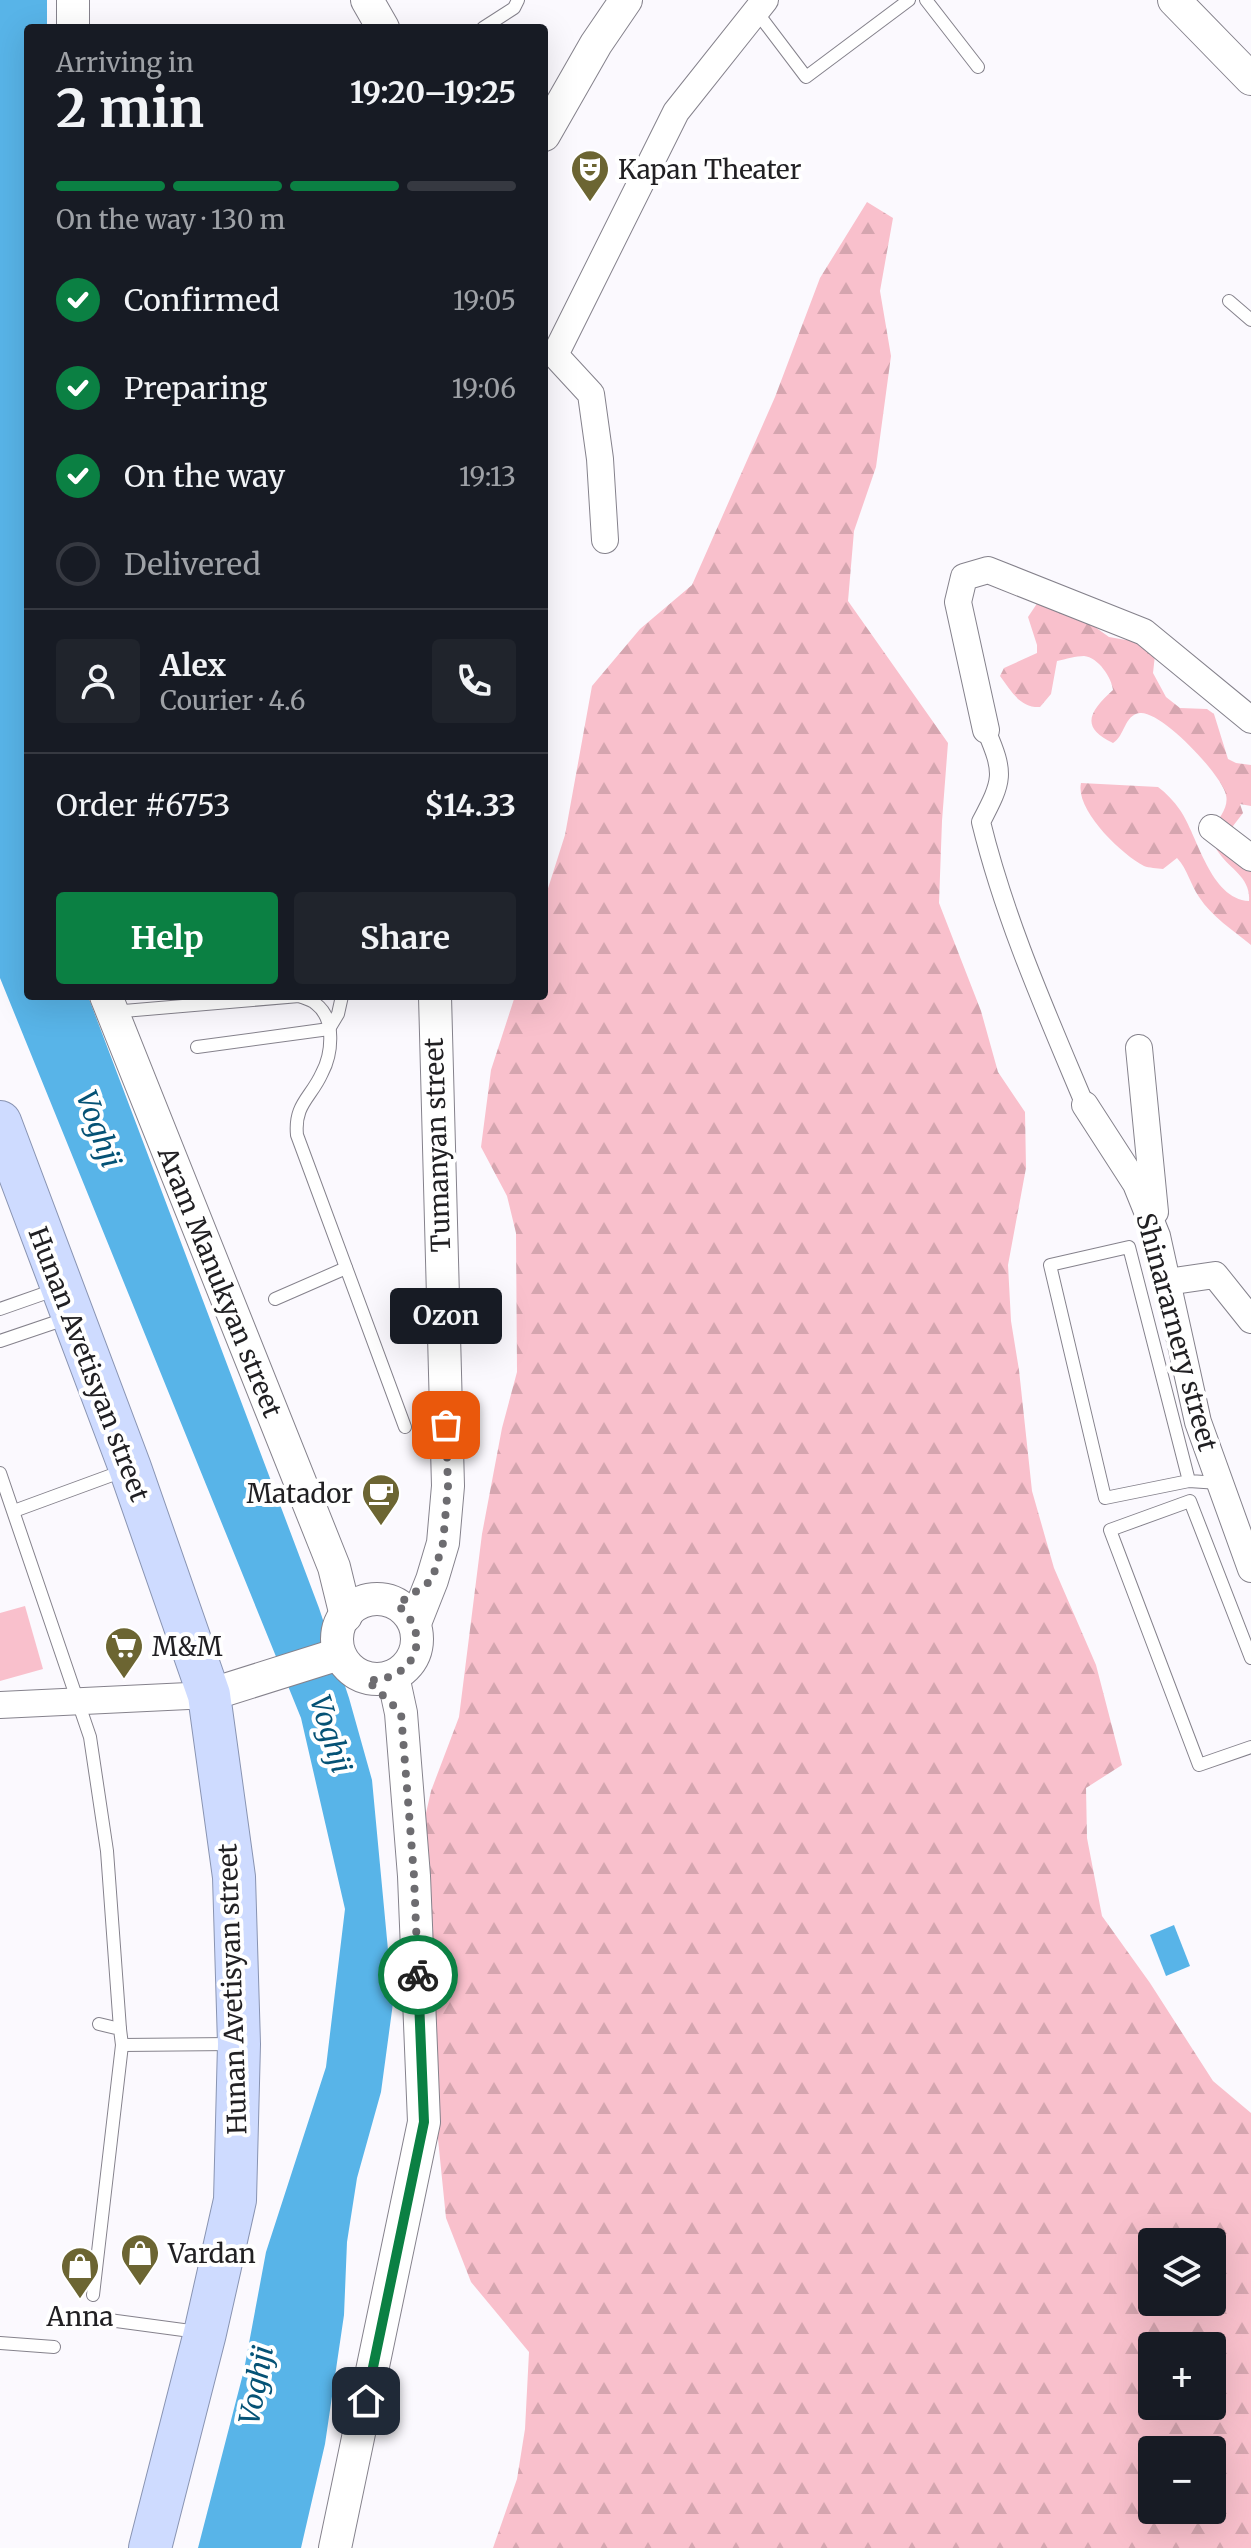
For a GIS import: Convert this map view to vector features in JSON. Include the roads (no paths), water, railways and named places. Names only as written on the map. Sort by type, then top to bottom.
[{"type":"highway","name":"Hunan Avetisyan street","points":[[0,1122],[130,1468],[222,1691],[234,1877],[239,2044],[235,2200],[205,2333],[150,2548]]},
{"type":"street","points":[[73,0],[73,24]]},
{"type":"street","points":[[367,0],[381,24]]},
{"type":"street","points":[[548,128],[596,44],[626,0]]},
{"type":"street","points":[[1174,0],[1251,79]]},
{"type":"street","points":[[605,540],[600,459],[591,394],[555,355],[676,112],[760,5]]},
{"type":"street","points":[[1085,1105],[995,879],[981,822],[995,795],[1001,765],[986,730],[958,602],[964,577],[988,570],[1144,632],[1251,720]]},
{"type":"street","points":[[1212,828],[1251,858]]},
{"type":"street","name":"Tumanyan street","points":[[381,1611],[432,1580],[443,1543],[448,1486],[435,1000]]},
{"type":"street","name":"Aram Manukyan street","points":[[109,1004],[334,1567],[381,1611]]},
{"type":"street","points":[[1139,1048],[1157,1236]]},
{"type":"street","name":"Shinararnery street","points":[[1085,1105],[1136,1184],[1157,1236],[1198,1422],[1251,1569]]},
{"type":"street","points":[[1167,1282],[1215,1275],[1251,1320]]},
{"type":"street","points":[[381,1611],[417,1638],[409,1664],[380,1678],[351,1671],[337,1654],[339,1624],[381,1611]]},
{"type":"street","points":[[0,1705],[78,1703],[222,1691],[337,1654]]},
{"type":"street","points":[[335,2548],[424,2122],[414,1876],[401,1713],[380,1678]]},
{"type":"lane","points":[[489,24],[514,8],[518,0]]},
{"type":"lane","points":[[760,5],[806,77],[909,0]]},
{"type":"lane","points":[[926,0],[978,67]]},
{"type":"lane","points":[[1229,301],[1251,320]]},
{"type":"lane","points":[[109,1004],[204,1000]]},
{"type":"lane","points":[[310,1000],[327,1017],[331,1042],[323,1073],[296,1118],[301,1145],[405,1427]]},
{"type":"lane","points":[[329,1029],[338,1014],[341,1000]]},
{"type":"lane","points":[[197,1047],[329,1029]]},
{"type":"lane","points":[[1189,1481],[1129,1247],[1050,1265],[1105,1498],[1189,1481],[1219,1483]]},
{"type":"lane","points":[[275,1299],[346,1268]]},
{"type":"lane","points":[[0,1309],[66,1302]]},
{"type":"lane","points":[[0,1341],[66,1302]]},
{"type":"lane","points":[[14,1511],[130,1468]]},
{"type":"lane","points":[[0,1473],[90,1737],[107,1851],[122,2045],[93,2295]]},
{"type":"lane","points":[[1251,1658],[1190,1501],[1110,1530],[1199,1765],[1251,1747]]},
{"type":"lane","points":[[99,2024],[120,2029]]},
{"type":"lane","points":[[122,2045],[239,2044]]},
{"type":"lane","points":[[94,2318],[205,2333]]},
{"type":"lane","points":[[0,2343],[54,2347]]},
{"type":"water","name":"Voghji","points":[[0,0],[47,0],[47,24],[24,24],[24,1000],[90,1000],[319,1608],[372,1780],[393,2003],[381,2092],[357,2178],[347,2242],[344,2315],[325,2444],[301,2548],[198,2548],[244,2370],[266,2252],[326,2067],[345,1909],[301,1718],[0,978]]},
{"type":"water","points":[[1174,1925],[1190,1966],[1166,1976],[1150,1935]]},
{"type":"place","name":"Kapan Theater","points":[[590,203]]},
{"type":"place","name":"Ozon","points":[[446,1425]]},
{"type":"place","name":"Matador","points":[[381,1527]]},
{"type":"place","name":"M&M","points":[[124,1680]]},
{"type":"place","name":"Vardan","points":[[140,2287]]},
{"type":"place","name":"Anna","points":[[80,2300]]}]
